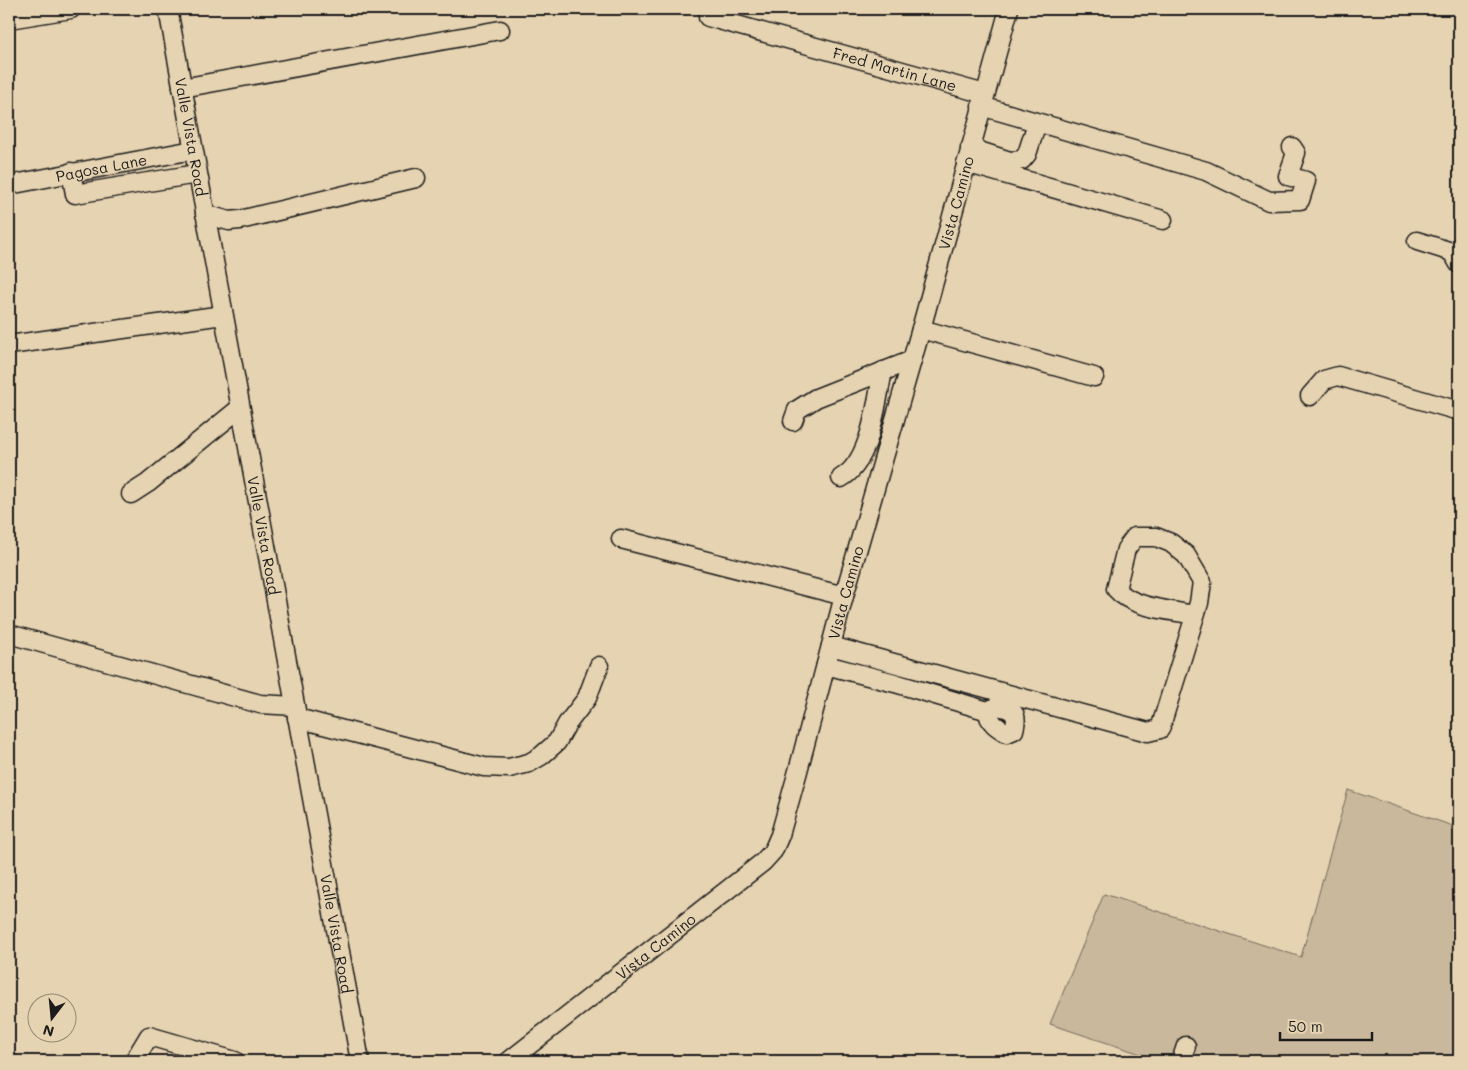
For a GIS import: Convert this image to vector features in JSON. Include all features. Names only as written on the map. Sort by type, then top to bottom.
[{"type":"street","points":[[9,20],[71,9]]},
{"type":"street","name":"Valle Vista Road","points":[[168,9],[360,1061]]},
{"type":"street","name":"Vista Camino","points":[[509,1061],[763,862],[774,851],[798,772],[844,596],[921,329],[1009,9]]},
{"type":"street","name":"Fred Martin Lane","points":[[708,17],[806,44],[983,100],[1037,123],[1206,171],[1269,201],[1300,200],[1306,181],[1288,176],[1296,153],[1292,147]]},
{"type":"street","points":[[182,88],[500,30]]},
{"type":"street","points":[[968,155],[1022,160],[1037,123]]},
{"type":"street","name":"Pagosa Lane","points":[[9,185],[193,150]]},
{"type":"street","points":[[968,155],[1163,220]]},
{"type":"street","points":[[71,172],[75,194],[197,174]]},
{"type":"street","points":[[205,214],[229,221],[240,220],[416,178]]},
{"type":"street","points":[[1417,241],[1452,252],[1459,264]]},
{"type":"street","points":[[9,345],[223,314]]},
{"type":"street","points":[[921,329],[1094,377]]},
{"type":"street","points":[[793,421],[797,410],[816,398],[912,360]]},
{"type":"street","points":[[841,478],[847,475],[858,463],[867,442],[883,372]]},
{"type":"street","points":[[1310,396],[1324,380],[1338,376],[1459,411]]},
{"type":"street","points":[[130,494],[148,483],[240,408]]},
{"type":"street","points":[[831,646],[1148,732],[1160,729],[1199,603],[1202,582],[1186,556],[1171,543],[1156,537],[1135,537],[1126,549],[1116,589],[1122,596],[1139,604],[1194,615]]},
{"type":"street","points":[[621,539],[844,596]]},
{"type":"street","points":[[9,634],[260,704],[296,712],[484,767],[509,768],[529,764],[557,742],[567,724],[587,698],[599,666]]},
{"type":"street","points":[[826,665],[895,683],[988,711]]},
{"type":"street","points":[[134,1061],[149,1036],[234,1061]]},
{"type":"shaded area","points":[[1348,790],[1459,828],[1459,1061],[1162,1061],[1050,1024],[1104,894],[1301,957]]}]
